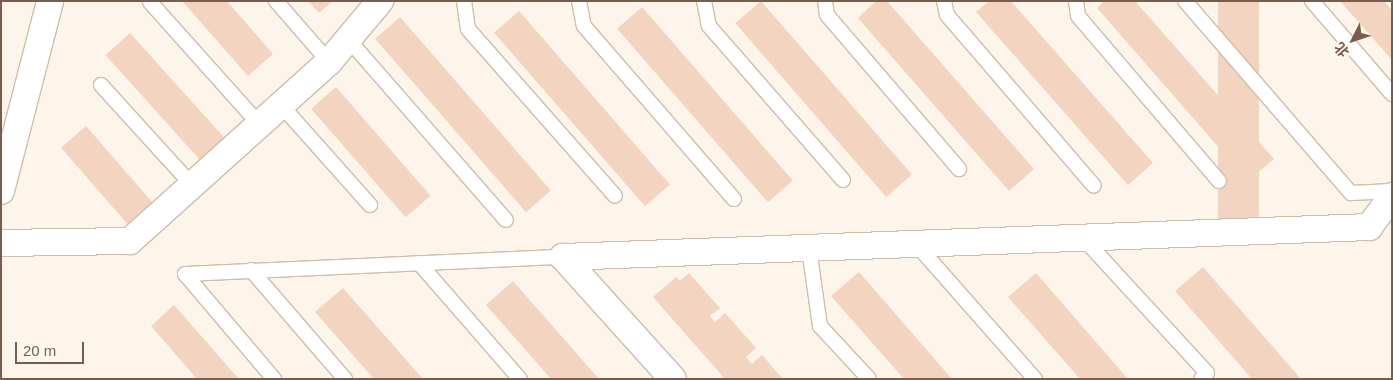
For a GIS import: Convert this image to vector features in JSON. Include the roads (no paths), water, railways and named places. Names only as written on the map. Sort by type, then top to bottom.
[{"type":"street","points":[[1,191],[50,1]]},
{"type":"street","points":[[1,243],[130,241],[329,62],[380,1]]},
{"type":"street","points":[[563,257],[1369,227],[1392,196]]},
{"type":"street","points":[[563,257],[673,379]]},
{"type":"lane","points":[[276,1],[329,62]]},
{"type":"lane","points":[[464,1],[468,29],[615,196]]},
{"type":"lane","points":[[579,1],[584,26],[734,199]]},
{"type":"lane","points":[[704,1],[709,26],[843,180]]},
{"type":"lane","points":[[825,1],[827,15],[959,169]]},
{"type":"lane","points":[[944,1],[947,16],[1094,186]]},
{"type":"lane","points":[[1076,1],[1078,16],[1219,181]]},
{"type":"lane","points":[[1185,1],[1351,193],[1392,191]]},
{"type":"lane","points":[[1312,1],[1392,94]]},
{"type":"lane","points":[[150,2],[259,124]]},
{"type":"lane","points":[[348,39],[506,220]]},
{"type":"lane","points":[[101,85],[192,185]]},
{"type":"lane","points":[[281,105],[370,205]]},
{"type":"lane","points":[[1083,238],[1206,374],[1201,379]]},
{"type":"lane","points":[[916,244],[1035,379]]},
{"type":"lane","points":[[809,248],[820,326],[869,379]]},
{"type":"lane","points":[[274,379],[186,274],[563,257]]},
{"type":"lane","points":[[419,263],[520,379]]},
{"type":"lane","points":[[251,270],[345,379]]}]
